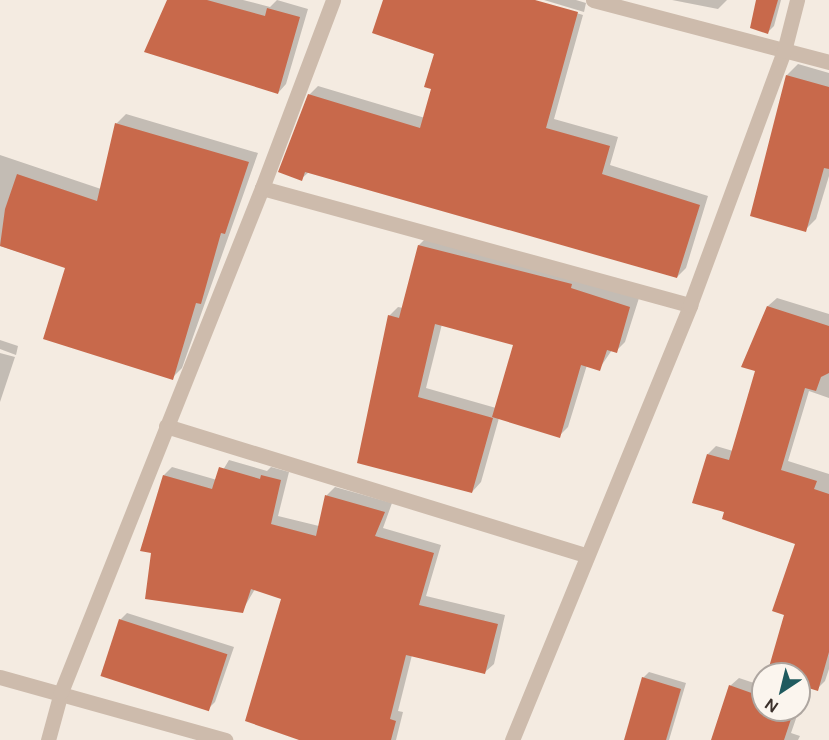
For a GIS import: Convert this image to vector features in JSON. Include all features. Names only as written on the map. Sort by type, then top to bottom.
[{"type":"street","points":[[48,740],[61,692],[262,188],[333,0]]},
{"type":"street","points":[[593,0],[829,62]]},
{"type":"street","points":[[512,740],[690,305],[784,51],[797,0]]},
{"type":"street","points":[[262,188],[690,305]]},
{"type":"street","points":[[166,426],[586,555]]},
{"type":"street","points":[[0,677],[61,692],[225,740]]},
{"type":"building","points":[[167,0],[207,0],[265,16],[267,8],[300,17],[278,94],[144,52]]},
{"type":"building","points":[[383,0],[535,0],[578,12],[546,128],[610,146],[602,174],[700,205],[677,278],[305,172],[302,181],[278,172],[308,94],[420,128],[431,89],[424,87],[434,54],[372,33]]},
{"type":"building","points":[[756,0],[778,0],[768,34],[750,28]]},
{"type":"building","points":[[786,75],[829,87],[829,169],[824,168],[806,232],[750,216]]},
{"type":"building","points":[[115,123],[249,162],[225,234],[221,233],[201,304],[196,303],[173,380],[43,339],[65,268],[0,246],[5,209],[17,174],[97,201]]},
{"type":"building","points":[[418,245],[572,284],[571,288],[630,307],[617,353],[607,350],[600,371],[581,365],[560,438],[492,417],[513,345],[435,324],[418,397],[493,418],[472,493],[357,463],[388,315],[399,318]]},
{"type":"building","points":[[767,306],[829,326],[829,373],[821,377],[816,391],[805,388],[781,470],[817,481],[814,489],[829,494],[829,652],[818,691],[811,689],[811,662],[770,662],[784,615],[772,611],[795,544],[722,519],[724,512],[692,503],[707,454],[729,460],[755,371],[741,367]]},
{"type":"building","points":[[219,467],[260,479],[261,475],[281,480],[271,524],[316,536],[325,495],[385,512],[375,536],[434,553],[419,605],[498,624],[485,674],[406,655],[390,719],[396,721],[391,740],[299,740],[245,721],[281,599],[251,589],[243,613],[145,599],[151,553],[140,551],[163,475],[212,489]]},
{"type":"building","points":[[119,619],[227,654],[209,711],[100,676]]},
{"type":"building","points":[[642,677],[681,689],[666,740],[624,740]]},
{"type":"building","points":[[729,685],[751,693],[751,722],[790,722],[784,740],[711,740]]}]
